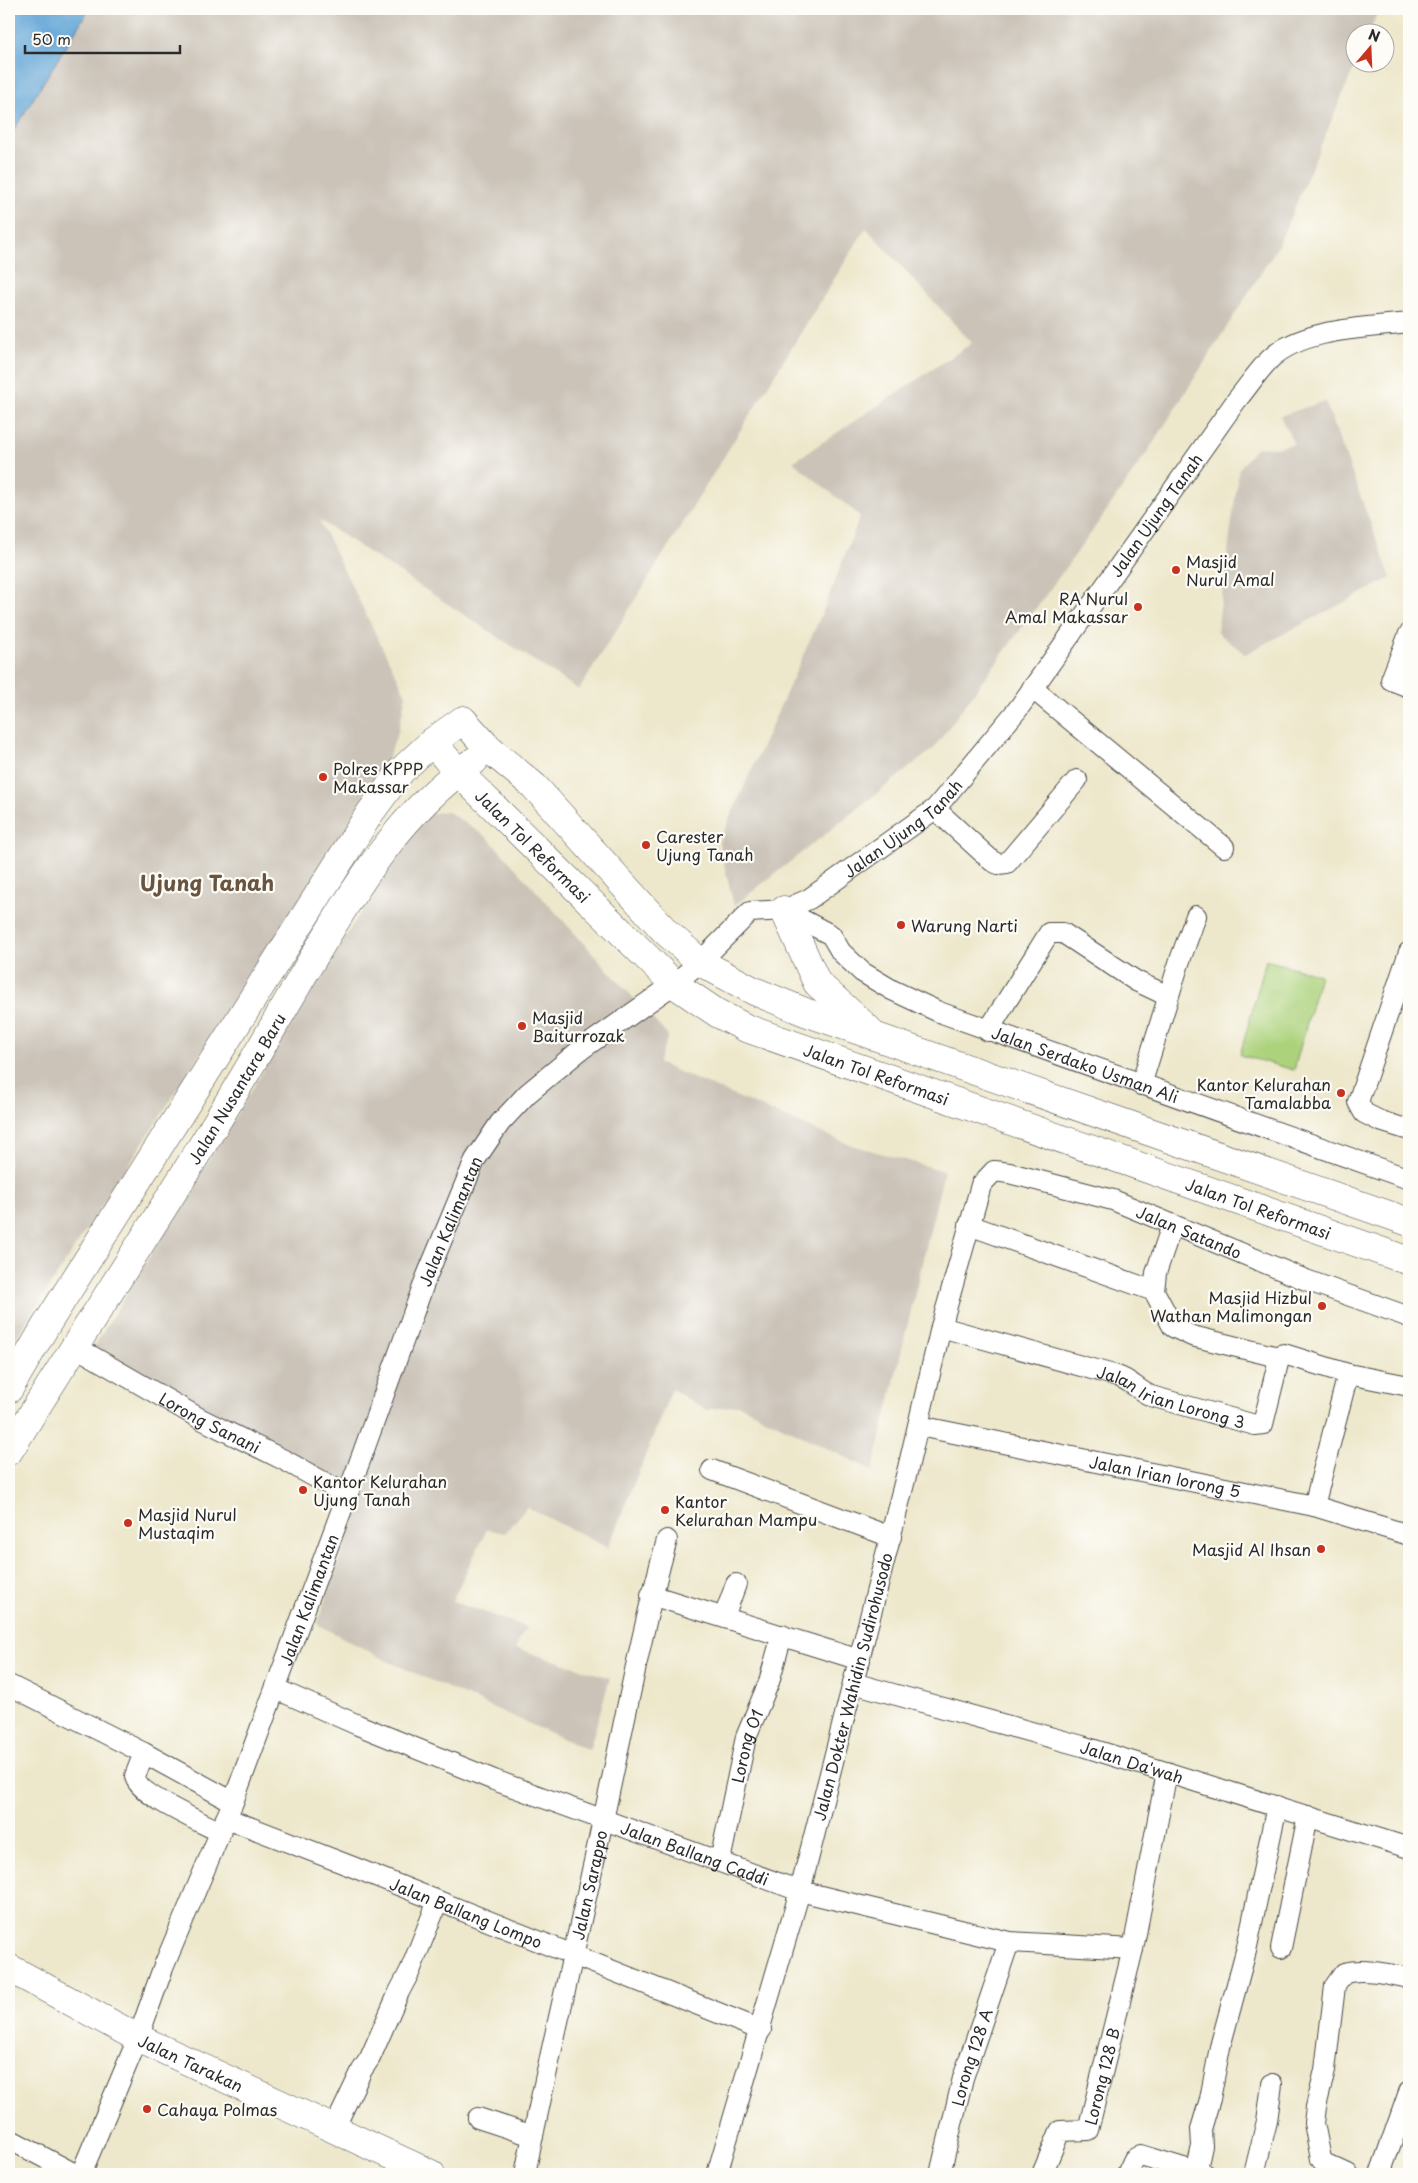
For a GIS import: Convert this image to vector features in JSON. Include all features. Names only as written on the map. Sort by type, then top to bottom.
[{"type":"main road","name":"Jalan Nusantara Baru","points":[[9,1389],[200,1081],[370,813],[401,771],[432,742],[463,720],[489,749],[432,794],[377,857],[329,932],[230,1100],[9,1451]]},
{"type":"main road","name":"Jalan Tol Reformasi","points":[[432,742],[458,772],[674,984],[717,1013],[746,1028],[1409,1261]]},
{"type":"main road","points":[[489,749],[534,786],[665,931],[700,962],[754,992],[876,1037],[1409,1222]]},
{"type":"main road","points":[[784,910],[817,983],[876,1037]]},
{"type":"main road","points":[[200,1081],[230,1100]]},
{"type":"main road","name":"Jalan Tarakan","points":[[9,1968],[138,2038],[431,2174]]},
{"type":"street","name":"Jalan Ujung Tanah","points":[[784,910],[809,899],[935,809],[1018,709],[1236,401],[1270,359],[1286,348],[1303,340],[1329,333],[1409,323]]},
{"type":"street","points":[[1409,634],[1391,680],[1409,687]]},
{"type":"street","points":[[1032,688],[1224,847]]},
{"type":"street","points":[[935,809],[992,861],[998,864],[1008,863],[1077,780]]},
{"type":"street","name":"Jalan Kalimantan","points":[[82,2174],[276,1689],[426,1278],[480,1153],[500,1122],[527,1094],[579,1050],[674,984],[700,962],[750,912],[784,910]]},
{"type":"street","name":"Jalan Serdako Usman Ali","points":[[784,910],[831,935],[841,952],[862,972],[892,990],[939,1012],[1409,1179]]},
{"type":"street","points":[[1141,1085],[1168,996],[1196,916]]},
{"type":"street","points":[[988,1031],[1050,933],[1053,932],[1063,933],[1136,981],[1168,996]]},
{"type":"street","points":[[1409,952],[1358,1102],[1364,1113],[1380,1121],[1409,1130]]},
{"type":"street","name":"Jalan Satando","points":[[976,1196],[981,1185],[994,1171],[1009,1173],[1113,1200],[1306,1280],[1409,1317]]},
{"type":"street","name":"Jalan Dokter Wahidin Sudirohusodo","points":[[717,2174],[761,2030],[800,1891],[891,1537],[941,1327],[976,1196]]},
{"type":"street","points":[[968,1225],[1154,1291]]},
{"type":"street","points":[[1172,1225],[1156,1274],[1154,1291],[1169,1321],[1179,1330],[1192,1336],[1278,1357],[1284,1354],[1348,1374],[1409,1386]]},
{"type":"street","name":"Jalan Irian Lorong 3","points":[[941,1327],[1129,1380],[1141,1391],[1151,1396],[1255,1425],[1263,1424],[1278,1357]]},
{"type":"street","name":"Lorong Sanani","points":[[74,1346],[199,1418],[286,1461],[347,1495]]},
{"type":"street","points":[[1314,1506],[1348,1374]]},
{"type":"street","name":"Jalan Irian lorong 5","points":[[918,1426],[1314,1506],[1409,1535]]},
{"type":"street","points":[[712,1470],[891,1537]]},
{"type":"street","name":"Jalan Sarappo","points":[[525,2174],[651,1594],[667,1540]]},
{"type":"street","points":[[724,1618],[736,1584]]},
{"type":"street","points":[[651,1594],[860,1660]]},
{"type":"street","name":"Lorong 01","points":[[720,1861],[746,1737],[768,1682],[782,1635]]},
{"type":"street","name":"Jalan Da'wah","points":[[854,1683],[1073,1743],[1409,1848]]},
{"type":"street","name":"Jalan Ballang Lompo","points":[[9,1685],[144,1753],[226,1817],[761,2030]]},
{"type":"street","name":"Jalan Ballang Caddi","points":[[276,1689],[358,1725],[494,1780],[800,1891],[1009,1942],[1133,1949]]},
{"type":"street","points":[[144,1753],[134,1776],[138,1786],[156,1799],[226,1817]]},
{"type":"street","points":[[1133,1949],[1167,1772]]},
{"type":"street","points":[[1127,2174],[1134,2158],[1140,2155],[1201,2172],[1201,2129],[1210,2099],[1220,2046],[1246,1950],[1277,1806]]},
{"type":"street","points":[[1281,1948],[1308,1816]]},
{"type":"street","points":[[334,2129],[362,2070],[370,2058],[410,1971],[438,1901]]},
{"type":"street","name":"Lorong 128 A","points":[[940,2174],[963,2078],[1009,1942]]},
{"type":"street","name":"Lorong 128 B","points":[[1042,2174],[1060,2130],[1088,2130],[1133,1949]]},
{"type":"street","points":[[1348,2174],[1324,2163],[1321,2159],[1314,2123],[1328,2053],[1335,1986],[1344,1973],[1351,1972],[1378,1973],[1409,1978]]},
{"type":"street","points":[[1254,2174],[1267,2121],[1272,2084]]},
{"type":"street","points":[[1380,2174],[1409,2092]]},
{"type":"street","points":[[478,2118],[533,2136]]},
{"type":"street","points":[[9,2139],[76,2174]]},
{"type":"shaded area","points":[[89,9],[1379,9],[1373,22],[1346,22],[1346,72],[1352,72],[1278,246],[1154,442],[1091,533],[933,749],[734,906],[719,842],[824,609],[860,516],[793,462],[972,343],[866,228],[579,690],[319,520],[406,695],[398,732],[381,776],[9,1349],[9,138]]},
{"type":"shaded area","points":[[1325,401],[1391,578],[1245,654],[1217,632],[1239,469],[1257,447],[1274,448],[1294,444],[1280,416]]},
{"type":"shaded area","points":[[447,811],[488,838],[668,1036],[658,1063],[848,1144],[944,1171],[873,1471],[739,1405],[706,1410],[672,1389],[608,1548],[527,1507],[505,1533],[487,1529],[452,1601],[526,1627],[515,1648],[610,1678],[589,1750],[387,1661],[317,1624],[360,1503],[278,1462],[92,1350],[414,825],[430,814]]},
{"type":"green space","points":[[1266,960],[1320,975],[1294,1070],[1240,1055]]},
{"type":"water","points":[[9,9],[89,9],[9,138]]},
{"type":"place","name":"Masjid Nurul Amal","points":[[1176,570]]},
{"type":"place","name":"RA Nurul Amal Makassar","points":[[1138,607]]},
{"type":"place","name":"Polres KPPP Makassar","points":[[323,777]]},
{"type":"place","name":"Carester Ujung Tanah","points":[[646,845]]},
{"type":"place","name":"Warung Narti","points":[[901,925]]},
{"type":"place","name":"Masjid Baiturrozak","points":[[522,1026]]},
{"type":"place","name":"Kantor Kelurahan Tamalabba","points":[[1341,1093]]},
{"type":"place","name":"Masjid Hizbul Wathan Malimongan","points":[[1322,1306]]},
{"type":"place","name":"Kantor Kelurahan Ujung Tanah","points":[[303,1490]]},
{"type":"place","name":"Kantor Kelurahan Mampu","points":[[665,1510]]},
{"type":"place","name":"Masjid Nurul Mustaqim","points":[[128,1523]]},
{"type":"place","name":"Masjid Al Ihsan","points":[[1321,1549]]},
{"type":"place","name":"Cahaya Polmas","points":[[147,2109]]},
{"type":"district","name":"Ujung Tanah","points":[[207,882]]}]
